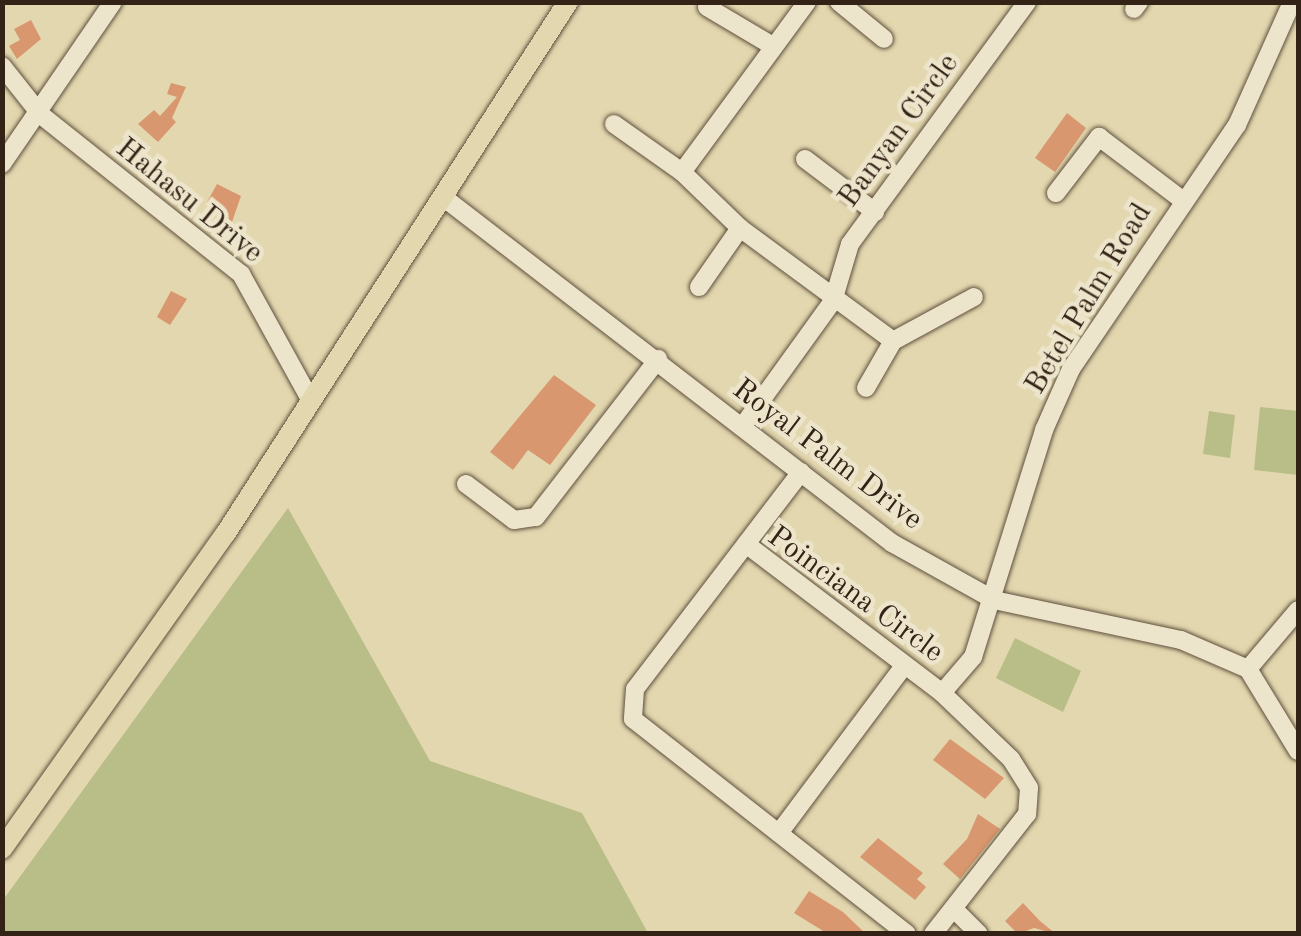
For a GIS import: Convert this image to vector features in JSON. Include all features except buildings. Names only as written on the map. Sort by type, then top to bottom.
[{"type":"main road","points":[[2,849],[188,588],[568,2]]},
{"type":"street","points":[[2,164],[41,115],[112,2]]},
{"type":"street","points":[[682,172],[807,2]]},
{"type":"street","points":[[840,2],[884,39]]},
{"type":"street","name":"Banyan Circle","points":[[742,427],[833,301],[850,244],[1027,2]]},
{"type":"street","name":"Betel Palm Road","points":[[942,694],[973,657],[994,600],[1044,430],[1071,369],[1181,199],[1236,126],[1292,2]]},
{"type":"street","points":[[706,7],[772,45]]},
{"type":"street","name":"Hahasu Drive","points":[[2,66],[41,115],[240,274],[268,314],[311,401]]},
{"type":"street","points":[[614,124],[682,172],[740,228],[833,301],[893,341]]},
{"type":"street","points":[[1056,193],[1099,138],[1181,199]]},
{"type":"street","points":[[805,159],[875,212]]},
{"type":"street","name":"Royal Palm Drive","points":[[444,197],[892,543],[994,600],[1181,640],[1248,669]]},
{"type":"street","points":[[699,287],[740,228]]},
{"type":"street","points":[[866,388],[893,341],[974,297]]},
{"type":"street","points":[[466,484],[514,520],[536,517],[658,359]]},
{"type":"street","points":[[746,544],[800,472]]},
{"type":"street","name":"Poinciana Circle","points":[[907,934],[633,719],[629,704],[746,544],[942,694],[1011,760],[1029,788],[1026,814],[933,934]]},
{"type":"street","points":[[1298,610],[1248,669],[1298,752]]},
{"type":"street","points":[[779,833],[904,666]]},
{"type":"street","points":[[954,909],[979,934]]},
{"type":"green space","points":[[1260,407],[1298,411],[1298,475],[1254,470]]},
{"type":"green space","points":[[1209,411],[1235,415],[1230,458],[1203,454]]},
{"type":"green space","points":[[288,508],[430,761],[582,813],[648,933],[3,933],[3,900]]},
{"type":"green space","points":[[1015,638],[1081,671],[1063,712],[996,678]]}]
